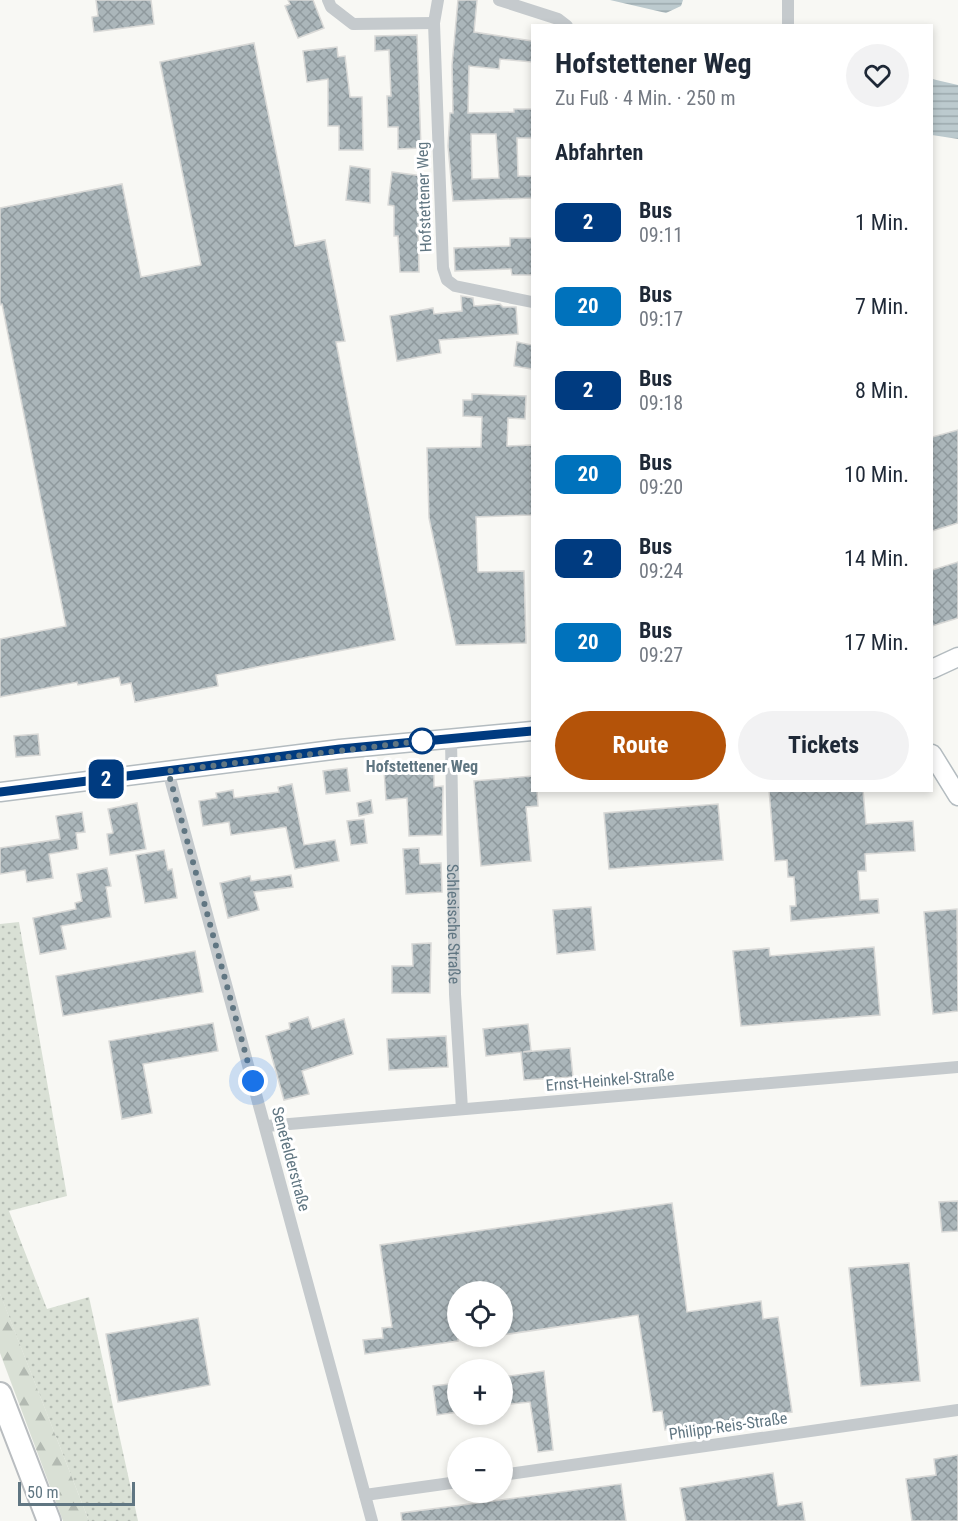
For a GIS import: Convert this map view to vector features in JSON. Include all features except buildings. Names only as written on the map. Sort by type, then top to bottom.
[{"type":"highway","points":[[0,1394],[49,1521]]},
{"type":"street","points":[[328,0],[331,7],[353,24],[434,23]]},
{"type":"street","name":"Hofstettener Weg","points":[[438,0],[434,23],[443,268],[447,280],[455,286],[531,302]]},
{"type":"street","points":[[499,0],[558,19],[564,24]]},
{"type":"street","points":[[788,0],[788,24]]},
{"type":"street","points":[[933,669],[958,657]]},
{"type":"street","points":[[0,792],[531,730]]},
{"type":"street","name":"Schlesische Straße","points":[[451,738],[455,994],[462,1109]]},
{"type":"street","points":[[933,756],[958,796]]},
{"type":"street","name":"Senefelderstraße","points":[[168,771],[372,1521]]},
{"type":"street","name":"Ernst-Heinkel-Straße","points":[[266,1126],[958,1067]]},
{"type":"street","name":"Philipp-Reis-Straße","points":[[513,1473],[958,1410]]},
{"type":"street","points":[[365,1495],[447,1484]]},
{"type":"green space","points":[[19,922],[67,1196],[9,1211],[47,1309],[89,1297],[138,1521],[89,1521],[0,1294],[0,924]]},
{"type":"green space","points":[[0,1294],[89,1521],[63,1521],[0,1353]]},
{"type":"shaded area","points":[[610,0],[683,0],[681,6],[666,13]]},
{"type":"shaded area","points":[[933,79],[958,85],[958,139],[933,135]]},
{"type":"bus line","name":"2","points":[[0,792],[340,749],[531,731]]},
{"type":"place","name":"Hofstettener Weg","points":[[422,741]]},
{"type":"route","points":[[253,1081],[168,771],[422,741]]}]
